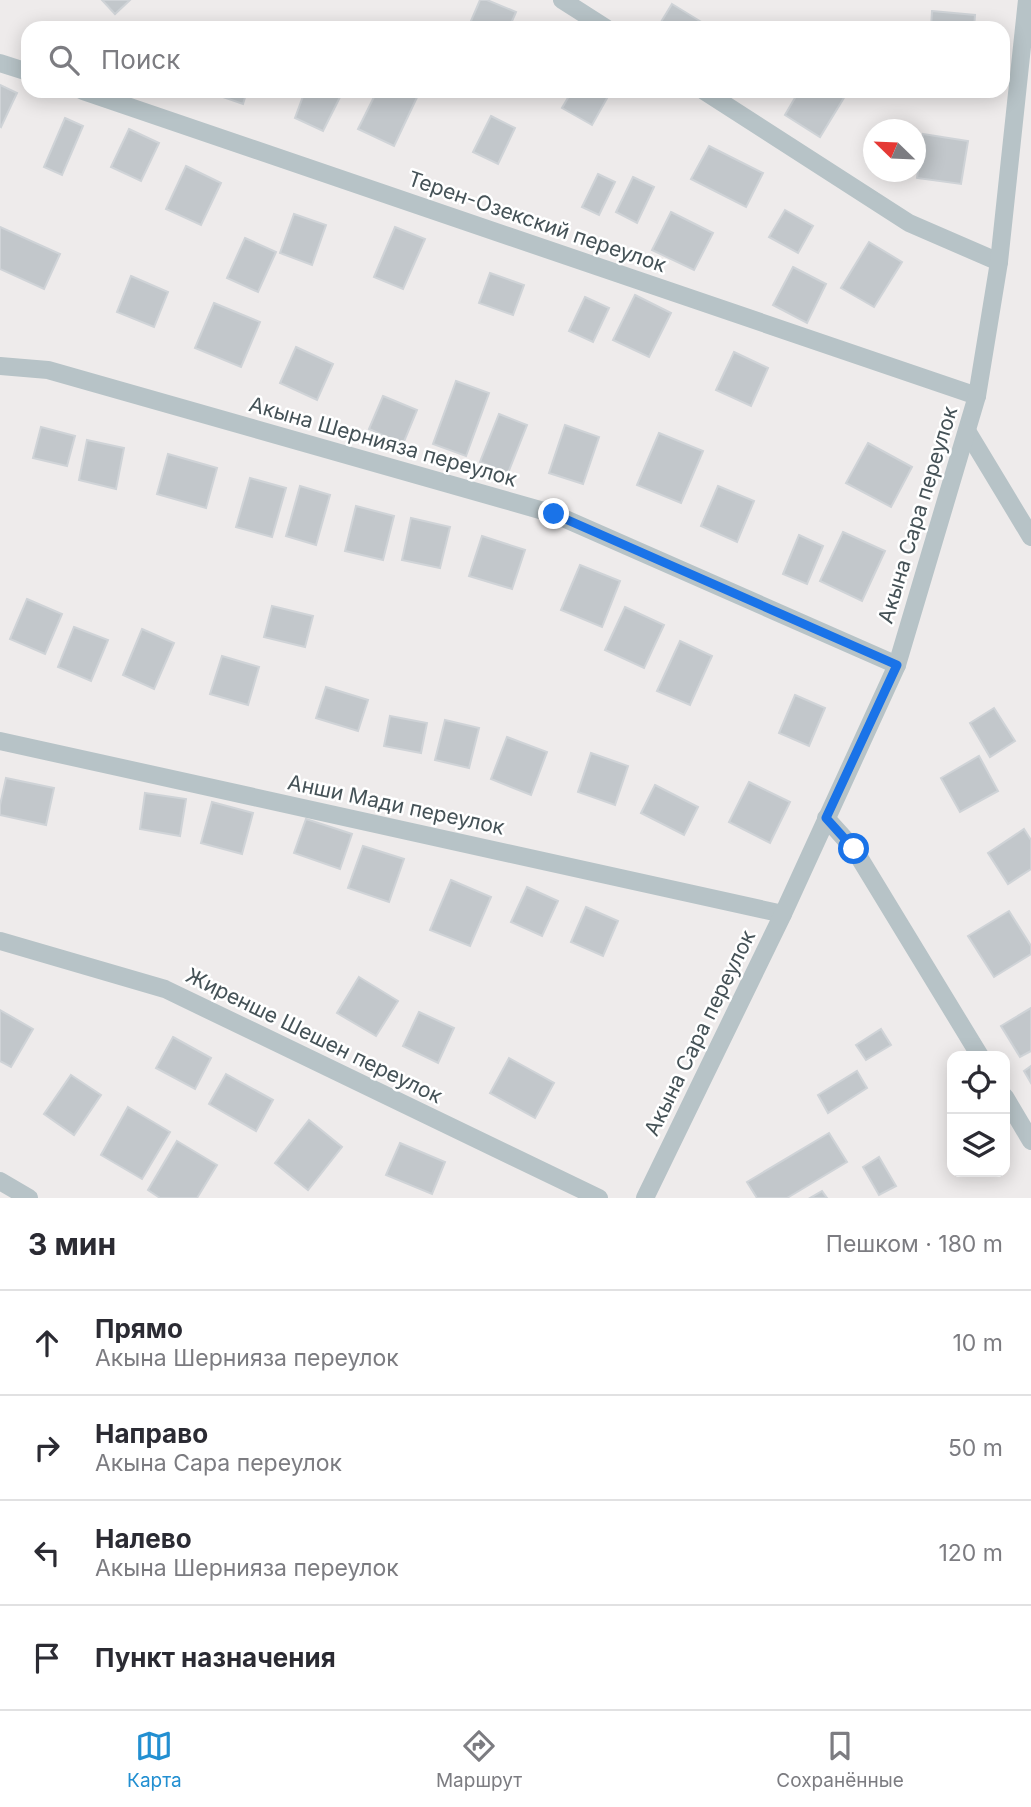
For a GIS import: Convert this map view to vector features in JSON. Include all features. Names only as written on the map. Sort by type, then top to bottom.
[{"type":"street","points":[[562,0],[595,21]]},
{"type":"street","name":"Акына Сара переулок","points":[[652,1193],[897,665],[977,396],[999,262],[1027,0]]},
{"type":"street","points":[[0,63],[21,70]]},
{"type":"street","name":"Терен-Озекский переулок","points":[[104,98],[977,396]]},
{"type":"street","points":[[715,98],[909,223],[999,262]]},
{"type":"street","name":"Акына Шернияза переулок","points":[[0,366],[48,370],[554,514],[897,665]]},
{"type":"street","points":[[967,431],[1031,537]]},
{"type":"street","name":"Анши Мади переулок","points":[[0,741],[783,914]]},
{"type":"street","points":[[826,818],[854,849],[977,1051]]},
{"type":"street","name":"Жиренше Шешен переулок","points":[[0,941],[164,989],[599,1198]]},
{"type":"street","points":[[1010,1105],[1031,1141]]},
{"type":"street","points":[[0,1181],[29,1198]]},
{"type":"building","points":[[102,0],[130,0],[115,14]]},
{"type":"building","points":[[480,0],[487,0],[516,12],[512,21],[471,21]]},
{"type":"building","points":[[672,4],[700,21],[662,21]]},
{"type":"building","points":[[932,11],[975,15],[975,21],[931,21]]},
{"type":"building","points":[[0,85],[17,93],[1,127],[0,126]]},
{"type":"building","points":[[226,98],[245,98],[243,104]]},
{"type":"building","points":[[302,98],[340,98],[323,131],[295,118]]},
{"type":"building","points":[[374,98],[417,98],[394,146],[358,129]]},
{"type":"building","points":[[568,98],[607,98],[592,125],[562,108]]},
{"type":"building","points":[[795,98],[844,98],[820,137],[785,115]]},
{"type":"building","points":[[491,116],[515,128],[498,164],[473,152]]},
{"type":"building","points":[[65,118],[83,126],[62,175],[44,167]]},
{"type":"building","points":[[129,129],[159,143],[141,181],[111,167]]},
{"type":"building","points":[[926,134],[968,141],[961,184],[926,179]]},
{"type":"building","points":[[709,146],[763,173],[746,207],[691,179]]},
{"type":"building","points":[[186,166],[221,183],[201,225],[166,209]]},
{"type":"building","points":[[598,174],[615,182],[599,215],[582,207]]},
{"type":"building","points":[[633,177],[654,187],[637,223],[616,212]]},
{"type":"building","points":[[785,210],[813,226],[798,253],[769,237]]},
{"type":"building","points":[[671,212],[713,233],[694,270],[652,250]]},
{"type":"building","points":[[294,214],[326,225],[312,265],[280,253]]},
{"type":"building","points":[[0,227],[60,254],[44,289],[0,269]]},
{"type":"building","points":[[395,227],[425,239],[403,289],[374,277]]},
{"type":"building","points":[[245,238],[276,252],[258,292],[227,278]]},
{"type":"building","points":[[869,242],[902,262],[874,307],[841,288]]},
{"type":"building","points":[[793,267],[826,284],[807,323],[773,305]]},
{"type":"building","points":[[490,273],[524,285],[513,315],[479,303]]},
{"type":"building","points":[[131,276],[168,292],[154,327],[117,312]]},
{"type":"building","points":[[635,295],[671,313],[649,357],[613,340]]},
{"type":"building","points":[[585,297],[609,308],[593,342],[569,331]]},
{"type":"building","points":[[214,303],[260,322],[241,367],[195,348]]},
{"type":"building","points":[[296,347],[333,364],[317,400],[280,383]]},
{"type":"building","points":[[734,352],[768,368],[751,406],[716,390]]},
{"type":"building","points":[[456,381],[489,393],[466,456],[433,444]]},
{"type":"building","points":[[383,396],[417,410],[403,444],[369,429]]},
{"type":"building","points":[[499,414],[527,425],[508,473],[480,462]]},
{"type":"building","points":[[565,425],[599,437],[583,484],[549,473]]},
{"type":"building","points":[[41,427],[75,436],[67,466],[33,458]]},
{"type":"building","points":[[659,433],[703,451],[681,503],[637,485]]},
{"type":"building","points":[[87,440],[124,448],[116,489],[79,480]]},
{"type":"building","points":[[868,443],[912,467],[891,507],[846,483]]},
{"type":"building","points":[[168,454],[217,468],[206,508],[157,494]]},
{"type":"building","points":[[250,478],[286,488],[272,537],[236,527]]},
{"type":"building","points":[[300,486],[330,495],[316,545],[286,536]]},
{"type":"building","points":[[718,486],[754,501],[737,542],[701,526]]},
{"type":"building","points":[[356,506],[394,516],[383,560],[345,551]]},
{"type":"building","points":[[411,518],[450,527],[440,568],[402,560]]},
{"type":"building","points":[[843,532],[885,551],[862,601],[820,581]]},
{"type":"building","points":[[799,535],[823,546],[807,584],[783,574]]},
{"type":"building","points":[[482,536],[525,550],[512,589],[469,576]]},
{"type":"building","points":[[580,565],[620,581],[602,627],[561,610]]},
{"type":"building","points":[[27,599],[62,614],[45,654],[10,639]]},
{"type":"building","points":[[272,606],[313,616],[305,647],[264,637]]},
{"type":"building","points":[[625,607],[664,625],[644,668],[605,650]]},
{"type":"building","points":[[74,627],[108,640],[91,681],[58,667]]},
{"type":"building","points":[[142,629],[174,643],[154,689],[123,675]]},
{"type":"building","points":[[680,641],[712,656],[690,705],[657,691]]},
{"type":"building","points":[[222,656],[259,667],[248,705],[210,694]]},
{"type":"building","points":[[326,687],[368,700],[358,731],[316,718]]},
{"type":"building","points":[[795,695],[825,708],[809,746],[779,733]]},
{"type":"building","points":[[994,708],[1015,741],[990,757],[970,723]]},
{"type":"building","points":[[390,716],[427,723],[421,753],[384,746]]},
{"type":"building","points":[[445,720],[479,728],[469,768],[435,760]]},
{"type":"building","points":[[507,737],[547,752],[531,795],[491,779]]},
{"type":"building","points":[[591,753],[628,766],[615,805],[578,792]]},
{"type":"building","points":[[979,756],[998,791],[960,812],[941,778]]},
{"type":"building","points":[[6,778],[54,788],[46,825],[0,815]]},
{"type":"building","points":[[749,782],[790,802],[770,843],[729,822]]},
{"type":"building","points":[[655,785],[698,807],[684,835],[641,813]]},
{"type":"building","points":[[145,793],[186,799],[180,836],[140,829]]},
{"type":"building","points":[[212,802],[253,813],[242,854],[201,843]]},
{"type":"building","points":[[306,819],[352,834],[340,869],[294,853]]},
{"type":"building","points":[[1024,829],[1031,840],[1031,869],[1008,884],[988,853]]},
{"type":"building","points":[[363,846],[404,859],[389,902],[348,888]]},
{"type":"building","points":[[451,880],[491,897],[470,946],[430,930]]},
{"type":"building","points":[[527,887],[558,901],[542,936],[511,922]]},
{"type":"building","points":[[586,907],[618,921],[603,956],[571,942]]},
{"type":"building","points":[[1009,911],[1031,946],[1031,954],[994,977],[968,936]]},
{"type":"building","points":[[359,977],[398,1001],[376,1036],[337,1013]]},
{"type":"building","points":[[1031,1008],[1031,1051],[1020,1057],[1001,1026]]},
{"type":"building","points":[[0,1010],[33,1029],[11,1067],[0,1061]]},
{"type":"building","points":[[419,1012],[454,1028],[438,1063],[403,1046]]},
{"type":"building","points":[[881,1029],[891,1045],[866,1060],[856,1045]]},
{"type":"building","points":[[173,1037],[211,1058],[195,1089],[156,1068]]},
{"type":"building","points":[[509,1058],[554,1083],[535,1118],[490,1093]]},
{"type":"building","points":[[1031,1066],[1031,1083],[1024,1071]]},
{"type":"building","points":[[857,1071],[867,1088],[828,1113],[818,1095]]},
{"type":"building","points":[[226,1074],[273,1100],[256,1131],[209,1104]]},
{"type":"building","points":[[71,1075],[101,1095],[74,1135],[44,1114]]},
{"type":"building","points":[[128,1107],[170,1132],[142,1179],[101,1155]]},
{"type":"building","points":[[309,1120],[342,1147],[308,1190],[275,1163]]},
{"type":"building","points":[[829,1133],[847,1162],[787,1198],[757,1198],[747,1182]]},
{"type":"building","points":[[177,1141],[217,1165],[197,1198],[160,1198],[148,1190]]},
{"type":"building","points":[[400,1143],[445,1162],[432,1194],[386,1175]]},
{"type":"building","points":[[879,1157],[896,1186],[879,1195],[863,1167]]},
{"type":"building","points":[[822,1191],[827,1198],[810,1198]]},
{"type":"route","points":[[554,514],[897,665],[826,818],[854,849]]}]
